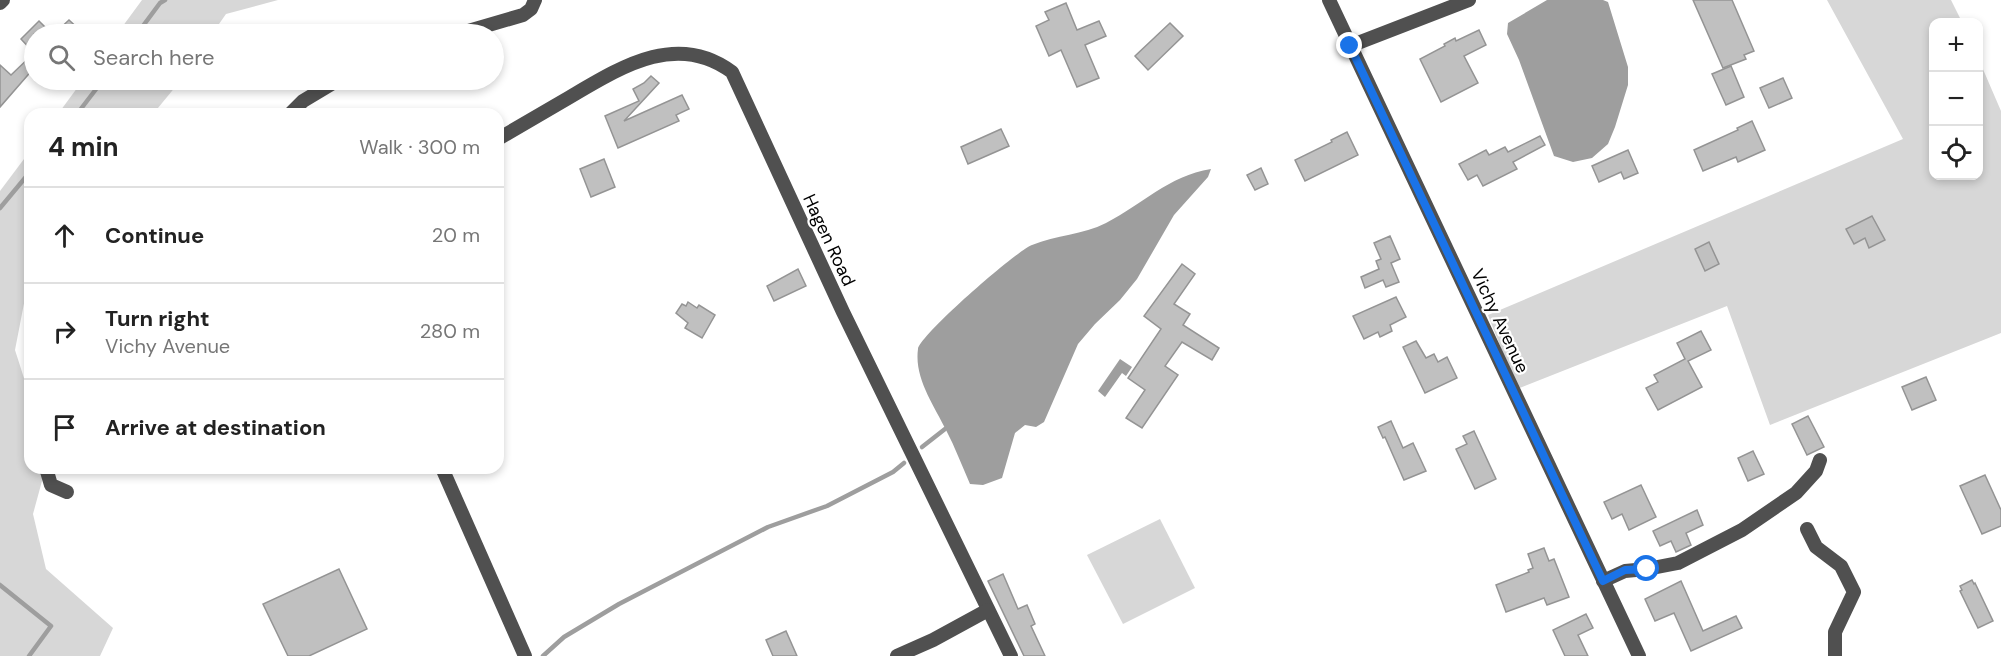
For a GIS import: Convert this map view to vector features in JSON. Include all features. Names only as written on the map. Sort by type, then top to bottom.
[{"type":"street","points":[[492,24],[523,15],[531,9],[535,0]]},
{"type":"street","name":"Vichy Avenue","points":[[1329,0],[1639,656]]},
{"type":"street","points":[[1350,46],[1469,0]]},
{"type":"street","name":"Hagen Road","points":[[504,135],[614,70],[650,56],[685,54],[702,56],[721,64],[732,72],[843,312],[1011,656]]},
{"type":"street","points":[[296,108],[303,100],[320,90]]},
{"type":"street","points":[[1603,581],[1625,570],[1647,569],[1678,563],[1742,530],[1796,493],[1816,471],[1820,460]]},
{"type":"street","points":[[48,474],[51,485],[67,492]]},
{"type":"street","points":[[445,474],[525,656]]},
{"type":"street","points":[[1807,529],[1816,547],[1841,566],[1854,592],[1835,632],[1835,656]]},
{"type":"street","points":[[897,656],[988,610]]},
{"type":"shaded area","points":[[142,0],[278,0],[226,14],[219,24],[124,24]]},
{"type":"shaded area","points":[[1547,0],[1603,0],[1608,2],[1628,67],[1628,85],[1615,127],[1608,144],[1592,158],[1573,162],[1554,156],[1519,60],[1507,34],[1508,23]]},
{"type":"shaded area","points":[[1827,0],[1951,0],[1960,18],[1929,18],[1929,180],[1983,180],[1983,69],[2001,111],[2001,333],[1770,425],[1727,306],[1517,389],[1488,315],[1903,139]]},
{"type":"shaded area","points":[[76,90],[173,90],[158,108],[62,108]]},
{"type":"shaded area","points":[[24,159],[24,303],[15,350],[24,378],[24,474],[44,474],[33,514],[46,569],[113,628],[100,656],[0,656],[0,191]]},
{"type":"shaded area","points":[[1211,169],[1208,177],[1174,215],[1137,279],[1078,344],[1044,422],[1036,427],[1025,425],[1015,433],[1002,478],[983,485],[970,484],[922,381],[918,349],[923,341],[970,294],[1032,245],[1097,227],[1119,216],[1169,184]]},
{"type":"shaded area","points":[[1120,359],[1132,367],[1126,376],[1122,373],[1105,397],[1098,391]]},
{"type":"shaded area","points":[[1160,519],[1195,588],[1123,624],[1087,555]]},
{"type":"building","points":[[1693,0],[1732,0],[1754,51],[1744,55],[1746,59],[1723,68]]},
{"type":"building","points":[[1066,3],[1077,30],[1099,21],[1106,36],[1085,45],[1099,78],[1077,87],[1061,50],[1049,56],[1036,26],[1049,20],[1045,12]]},
{"type":"building","points":[[1170,23],[1183,36],[1148,70],[1135,56]]},
{"type":"building","points":[[1479,30],[1486,45],[1464,56],[1478,83],[1441,102],[1420,59],[1455,38],[1456,41]]},
{"type":"building","points":[[24,63],[24,79],[0,107],[0,65],[11,75]]},
{"type":"building","points":[[1731,66],[1744,97],[1726,105],[1712,74]]},
{"type":"building","points":[[651,76],[659,83],[624,121],[682,95],[689,109],[676,115],[679,121],[618,148],[605,116],[639,101],[633,89]]},
{"type":"building","points":[[1783,78],[1792,98],[1769,108],[1760,88]]},
{"type":"building","points":[[1752,121],[1765,150],[1738,162],[1736,157],[1703,171],[1694,150]]},
{"type":"building","points":[[1001,129],[1009,146],[968,164],[961,147]]},
{"type":"building","points":[[1347,132],[1358,155],[1305,181],[1295,160]]},
{"type":"building","points":[[1540,136],[1545,145],[1513,162],[1517,169],[1483,186],[1477,175],[1468,180],[1459,164],[1486,150],[1489,155],[1505,147],[1508,152]]},
{"type":"building","points":[[1628,150],[1638,173],[1624,179],[1621,172],[1599,182],[1592,166]]},
{"type":"building","points":[[604,159],[615,187],[591,197],[580,169]]},
{"type":"building","points":[[1261,168],[1268,184],[1255,190],[1247,175]]},
{"type":"building","points":[[1872,216],[1885,240],[1869,248],[1865,238],[1854,244],[1846,229]]},
{"type":"building","points":[[1390,236],[1400,259],[1391,263],[1399,282],[1386,287],[1383,280],[1365,288],[1361,277],[1379,269],[1376,261],[1381,259],[1374,243]]},
{"type":"building","points":[[1709,242],[1719,264],[1705,271],[1695,249]]},
{"type":"building","points":[[1182,264],[1195,274],[1174,304],[1190,314],[1183,325],[1219,348],[1212,360],[1182,342],[1165,366],[1178,375],[1142,428],[1126,418],[1145,390],[1128,378],[1161,329],[1144,316]]},
{"type":"building","points":[[798,269],[806,286],[774,301],[767,286]]},
{"type":"building","points":[[1396,297],[1406,317],[1390,325],[1392,331],[1380,337],[1378,332],[1364,339],[1353,316]]},
{"type":"building","points":[[688,302],[697,308],[699,305],[715,315],[702,338],[685,328],[688,323],[676,313],[682,304],[686,306]]},
{"type":"building","points":[[1701,331],[1711,350],[1688,361],[1702,387],[1658,410],[1646,388],[1658,382],[1654,375],[1685,359],[1677,343]]},
{"type":"building","points":[[1416,341],[1426,358],[1434,354],[1438,362],[1447,357],[1457,378],[1425,393],[1403,347]]},
{"type":"building","points":[[1926,377],[1936,400],[1912,410],[1902,387]]},
{"type":"building","points":[[1808,416],[1824,447],[1807,455],[1792,424]]},
{"type":"building","points":[[1391,421],[1403,448],[1413,443],[1426,471],[1404,480],[1385,437],[1383,438],[1378,427]]},
{"type":"building","points":[[1474,431],[1496,479],[1475,489],[1456,449],[1467,444],[1463,436]]},
{"type":"building","points":[[1753,451],[1764,474],[1748,481],[1738,458]]},
{"type":"building","points":[[1985,475],[2001,510],[2001,526],[1982,534],[1960,486]]},
{"type":"building","points":[[1641,485],[1656,517],[1629,530],[1622,514],[1612,519],[1604,502]]},
{"type":"building","points":[[1697,510],[1703,525],[1686,533],[1691,545],[1676,552],[1671,541],[1660,546],[1653,531]]},
{"type":"building","points":[[1544,548],[1549,561],[1554,559],[1569,597],[1547,605],[1544,598],[1506,612],[1496,585],[1529,572],[1528,570],[1533,568],[1528,554]]},
{"type":"building","points":[[339,569],[367,629],[309,656],[288,656],[263,604]]},
{"type":"building","points":[[1003,574],[1018,609],[1027,605],[1035,624],[1031,626],[1045,656],[1024,656],[988,581]]},
{"type":"building","points":[[1972,580],[1993,621],[1978,628],[1960,591],[1962,590],[1960,586]]},
{"type":"building","points":[[1681,581],[1703,631],[1736,616],[1742,628],[1691,651],[1674,613],[1655,621],[1645,599]]},
{"type":"building","points":[[1586,614],[1593,628],[1578,635],[1588,656],[1565,656],[1553,630]]},
{"type":"building","points":[[786,631],[797,656],[773,656],[766,640]]},
{"type":"waterway","points":[[144,24],[160,3],[165,0]]},
{"type":"waterway","points":[[82,108],[95,90]]},
{"type":"waterway","points":[[0,208],[24,179]]},
{"type":"waterway","points":[[922,447],[945,429]]},
{"type":"waterway","points":[[543,656],[564,637],[619,604],[768,527],[827,506],[893,472],[904,463]]},
{"type":"waterway","points":[[0,585],[51,626],[29,656]]},
{"type":"route","points":[[1350,46],[1603,581],[1625,570],[1647,569]]}]
